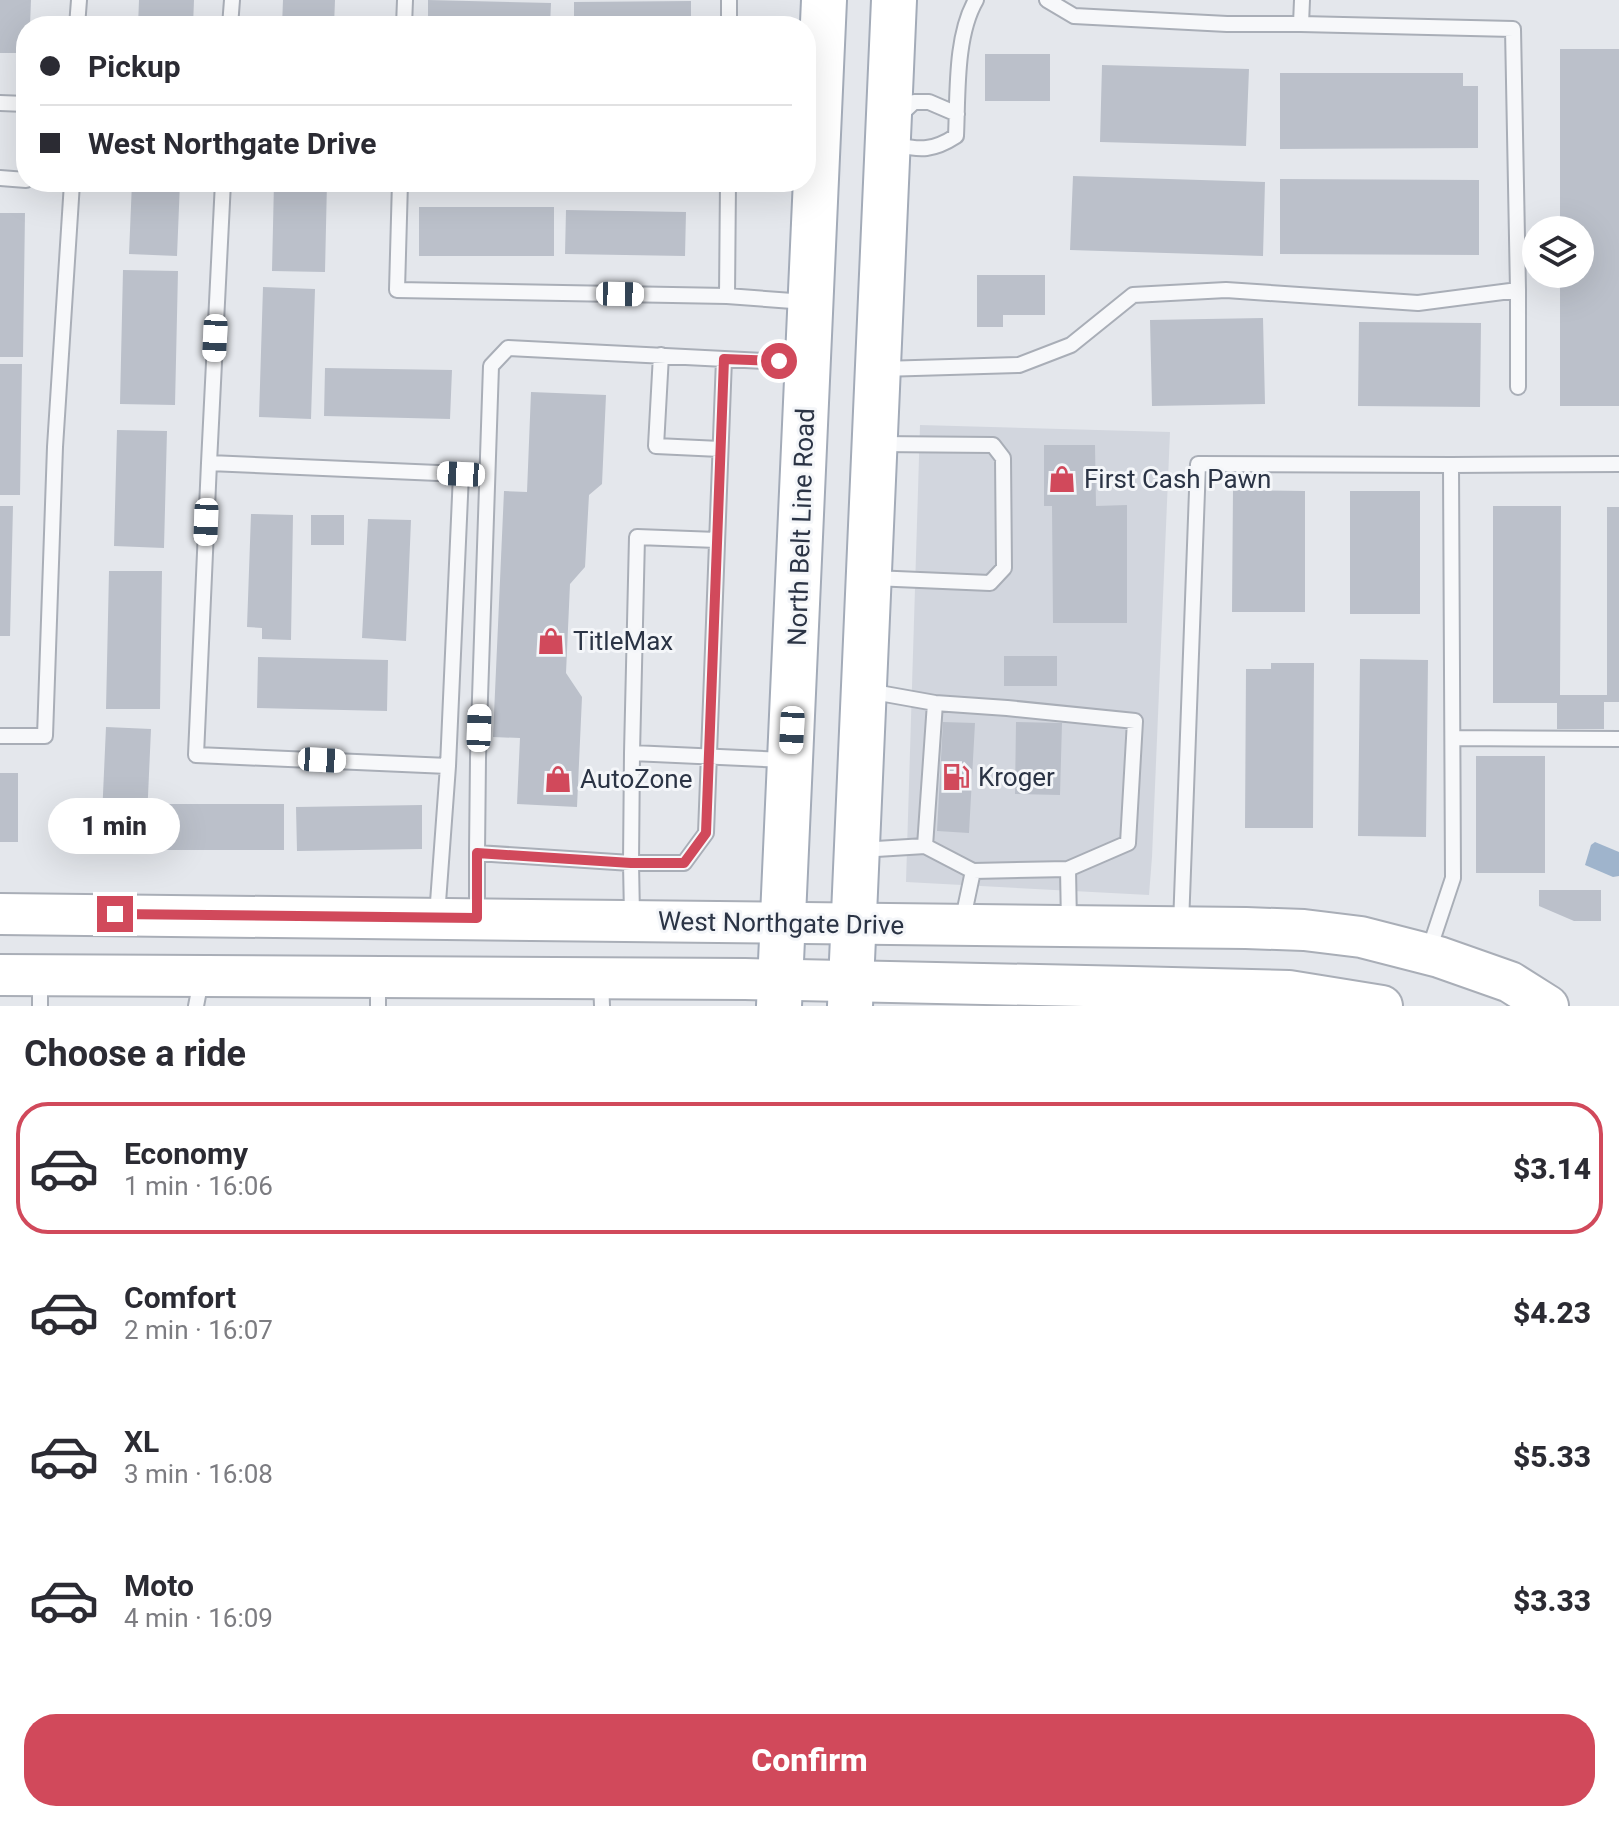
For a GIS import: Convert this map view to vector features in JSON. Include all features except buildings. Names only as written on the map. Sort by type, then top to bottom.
[{"type":"main road","name":"North Belt Line Road","points":[[816,87],[824,0]]},
{"type":"main road","points":[[850,994],[894,0]]},
{"type":"main road","points":[[816,120],[889,126]]},
{"type":"main road","name":"North Belt Line Road","points":[[780,993],[811,303],[812,192]]},
{"type":"main road","name":"West Northgate Drive","points":[[0,914],[1304,930],[1361,937],[1428,954],[1510,982],[1548,1006]]},
{"type":"main road","points":[[199,991],[202,915]]},
{"type":"main road","points":[[1282,999],[1286,929]]},
{"type":"main road","points":[[0,975],[40,990],[780,993],[1282,999],[1382,1006]]},
{"type":"lane","points":[[957,114],[929,102],[914,102],[889,126],[895,145],[922,150],[943,145],[956,136],[963,39],[968,14],[976,0]]},
{"type":"lane","points":[[1047,0],[1074,16],[1227,24],[1513,29],[1518,387]]},
{"type":"lane","points":[[1301,24],[1302,0]]},
{"type":"lane","points":[[0,736],[45,736],[55,447],[71,192]]},
{"type":"lane","points":[[223,192],[196,755],[448,766]]},
{"type":"lane","points":[[400,192],[397,290],[727,296],[811,303]]},
{"type":"lane","points":[[727,296],[728,192]]},
{"type":"lane","points":[[878,370],[1019,365],[1071,345],[1133,295],[1226,290],[1418,303],[1518,290]]},
{"type":"lane","points":[[477,918],[478,758],[491,366],[508,348],[808,363]]},
{"type":"lane","points":[[661,355],[656,446],[720,449]]},
{"type":"lane","points":[[477,853],[631,863],[684,863],[706,833],[724,359]]},
{"type":"lane","points":[[868,578],[990,583],[1004,568],[1003,458],[993,445],[874,444]]},
{"type":"lane","points":[[209,463],[461,474],[448,766],[437,917]]},
{"type":"lane","points":[[1181,927],[1198,464],[1619,464]]},
{"type":"lane","points":[[1428,954],[1453,878],[1451,465]]},
{"type":"lane","points":[[632,921],[637,537],[717,540]]},
{"type":"lane","points":[[856,850],[925,846],[973,871],[1068,869],[1128,843],[1135,721],[935,703],[863,690]]},
{"type":"lane","points":[[925,846],[935,703]]},
{"type":"lane","points":[[1453,738],[1619,739]]},
{"type":"lane","points":[[632,753],[791,760]]},
{"type":"lane","points":[[1068,869],[1069,927]]},
{"type":"lane","points":[[961,926],[973,871]]},
{"type":"shaded area","points":[[920,425],[1170,432],[1149,895],[906,882]]},
{"type":"water","points":[[1595,842],[1619,852],[1619,876],[1613,877],[1585,865],[1591,845]]},
{"type":"place","name":"First Cash Pawn","points":[[1062,479]]},
{"type":"place","name":"TitleMax","points":[[551,641]]},
{"type":"place","name":"Kroger","points":[[956,777]]},
{"type":"place","name":"AutoZone","points":[[558,779]]},
{"type":"route","points":[[115,914],[477,918],[477,853],[631,863],[684,863],[706,833],[724,359],[779,361]]}]
